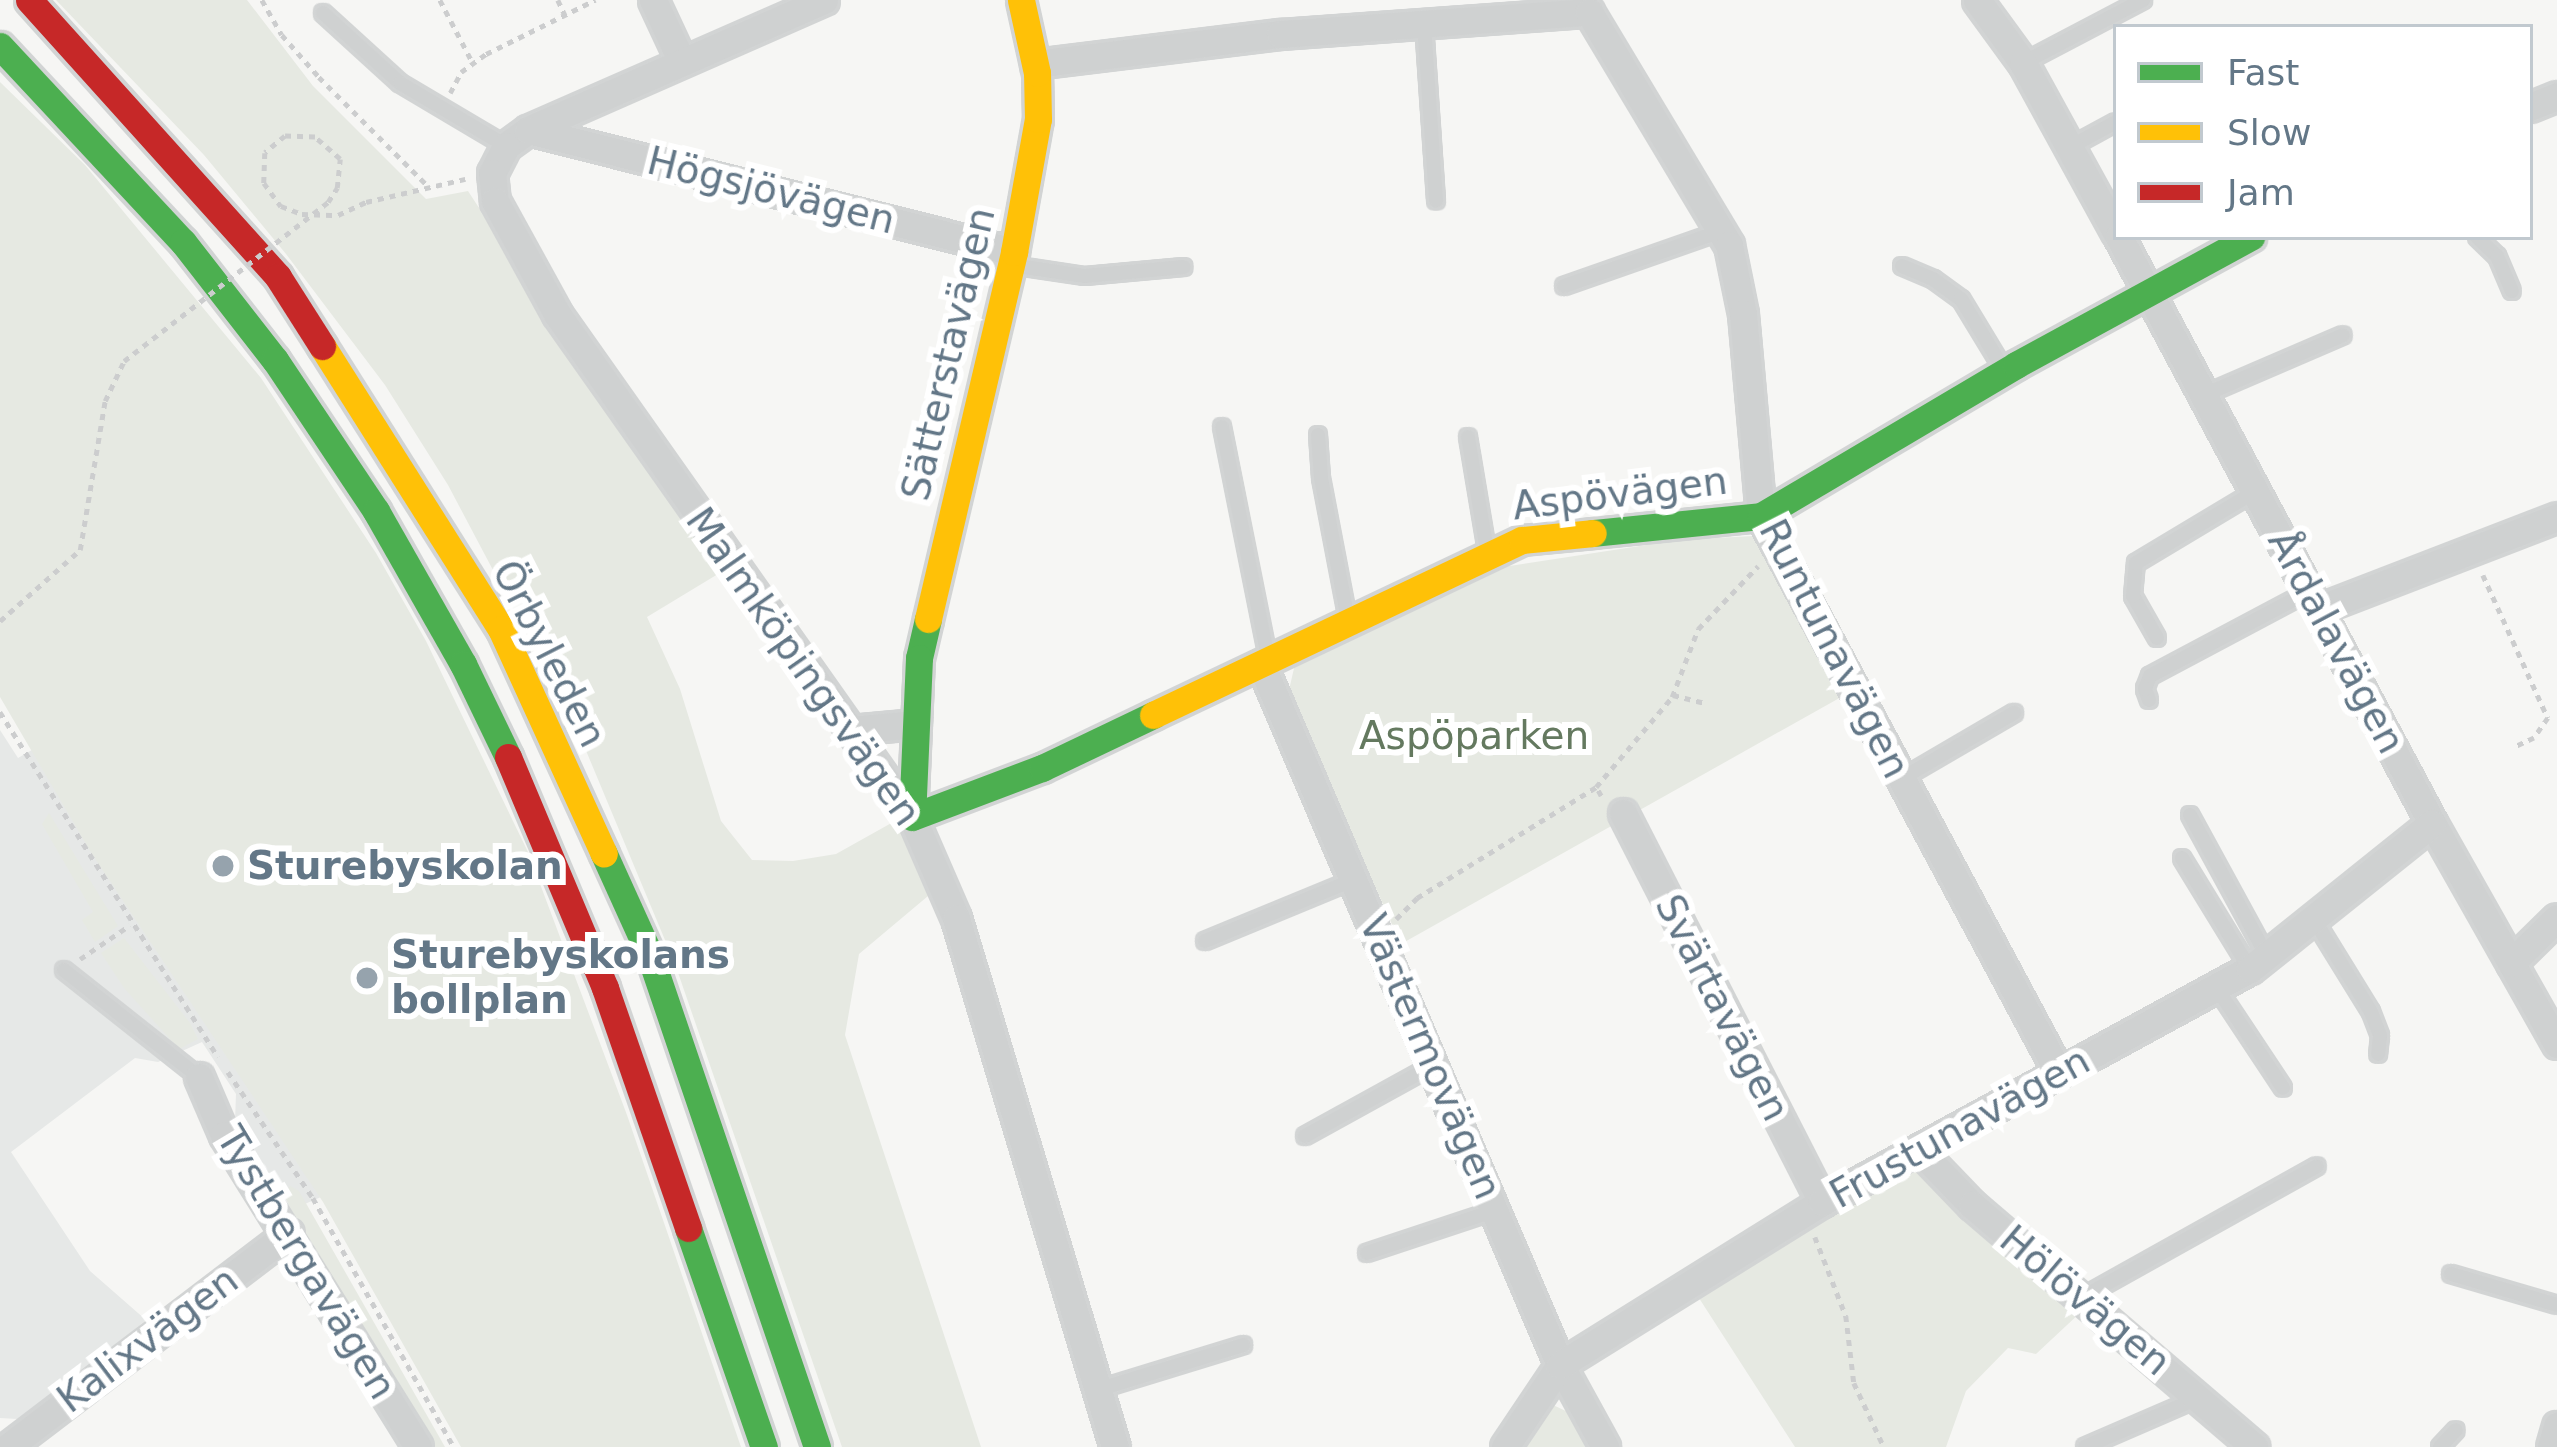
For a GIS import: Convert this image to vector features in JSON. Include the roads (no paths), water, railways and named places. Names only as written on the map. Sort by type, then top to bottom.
[{"type":"main road","name":"Örbyleden","points":[[29,0],[278,277],[501,629],[649,953],[817,1447]]},
{"type":"main road","name":"Sätterstavägen","points":[[912,818],[919,658],[1012,258],[1038,118],[1035,64],[1021,0]]},
{"type":"main road","name":"Örbyleden","points":[[0,46],[169,226],[275,360],[376,511],[463,664],[542,829],[605,988],[764,1447]]},
{"type":"main road","name":"Aspövägen","points":[[912,818],[1042,768],[1522,540],[1767,528],[2005,372],[2245,240]]},
{"type":"street","points":[[653,0],[681,60]]},
{"type":"street","points":[[517,138],[681,60],[824,0]]},
{"type":"street","name":"Årdalavägen","points":[[1977,0],[2023,63],[2113,227]]},
{"type":"street","name":"Runtunavägen","points":[[1035,64],[1280,34],[1585,6],[1721,231],[1743,314],[1767,528],[2059,1073]]},
{"type":"street","name":"Malmköpingsvägen","points":[[517,138],[494,187],[557,314],[912,818],[956,918],[1115,1447]]},
{"type":"street","name":"Högsjövägen","points":[[517,138],[1012,258]]},
{"type":"street","name":"Årdalavägen","points":[[2120,240],[2432,824],[2557,1044]]},
{"type":"street","points":[[2314,600],[2557,518]]},
{"type":"street","name":"Västermovägen","points":[[1265,662],[1560,1365],[1605,1447]]},
{"type":"street","points":[[850,730],[916,724]]},
{"type":"street","name":"Svärtavägen","points":[[1622,813],[1822,1202]]},
{"type":"street","name":"Frustunavägen","points":[[1505,1447],[1560,1365],[1822,1202],[2259,962],[2432,824]]},
{"type":"street","points":[[2510,963],[2557,918]]},
{"type":"street","name":"Tystbergavägen","points":[[200,1077],[224,1135],[418,1447]]},
{"type":"street","name":"Hölövägen","points":[[1920,1151],[1972,1205],[2254,1447]]},
{"type":"street","name":"Kalixvägen","points":[[8,1447],[289,1233]]},
{"type":"street","points":[[2551,1447],[2557,1426]]},
{"type":"lane","points":[[2023,63],[2143,0]]},
{"type":"lane","points":[[323,13],[400,83],[442,108],[517,138]]},
{"type":"lane","points":[[1424,24],[1436,201]]},
{"type":"lane","points":[[2070,147],[2113,124]]},
{"type":"lane","points":[[1564,286],[1721,231]]},
{"type":"lane","points":[[2480,240],[2497,256],[2512,291]]},
{"type":"lane","points":[[1012,258],[1085,276],[1184,267]]},
{"type":"lane","points":[[1902,266],[1933,279],[1961,299],[2005,372]]},
{"type":"lane","points":[[2204,395],[2343,335]]},
{"type":"lane","points":[[1222,427],[1265,662]]},
{"type":"lane","points":[[1318,435],[1321,478],[1349,622]]},
{"type":"lane","points":[[1468,437],[1487,553]]},
{"type":"lane","points":[[2157,638],[2133,596],[2136,563],[2256,491]]},
{"type":"lane","points":[[2149,700],[2145,689],[2150,676],[2314,600]]},
{"type":"lane","points":[[1901,779],[2014,713]]},
{"type":"lane","points":[[2190,815],[2259,962]]},
{"type":"lane","points":[[2182,858],[2259,962]]},
{"type":"lane","points":[[1205,941],[1353,880]]},
{"type":"lane","points":[[2313,919],[2371,1012],[2380,1036],[2378,1054]]},
{"type":"lane","points":[[64,970],[200,1077]]},
{"type":"lane","points":[[2216,988],[2283,1088]]},
{"type":"lane","points":[[1305,1136],[1435,1064]]},
{"type":"lane","points":[[2081,1298],[2318,1166]]},
{"type":"lane","points":[[1367,1253],[1496,1210]]},
{"type":"lane","points":[[2450,1274],[2557,1305]]},
{"type":"lane","points":[[1097,1390],[1243,1345]]},
{"type":"lane","points":[[2085,1447],[2198,1398]]},
{"type":"lane","points":[[2440,1447],[2456,1430]]},
{"type":"place","name":"Sturebyskolan","points":[[223,866]]},
{"type":"place","name":"Sturebyskolans bollplan","points":[[367,978]]},
{"type":"park label","name":"Aspöparken","points":[[1474,736]]}]
